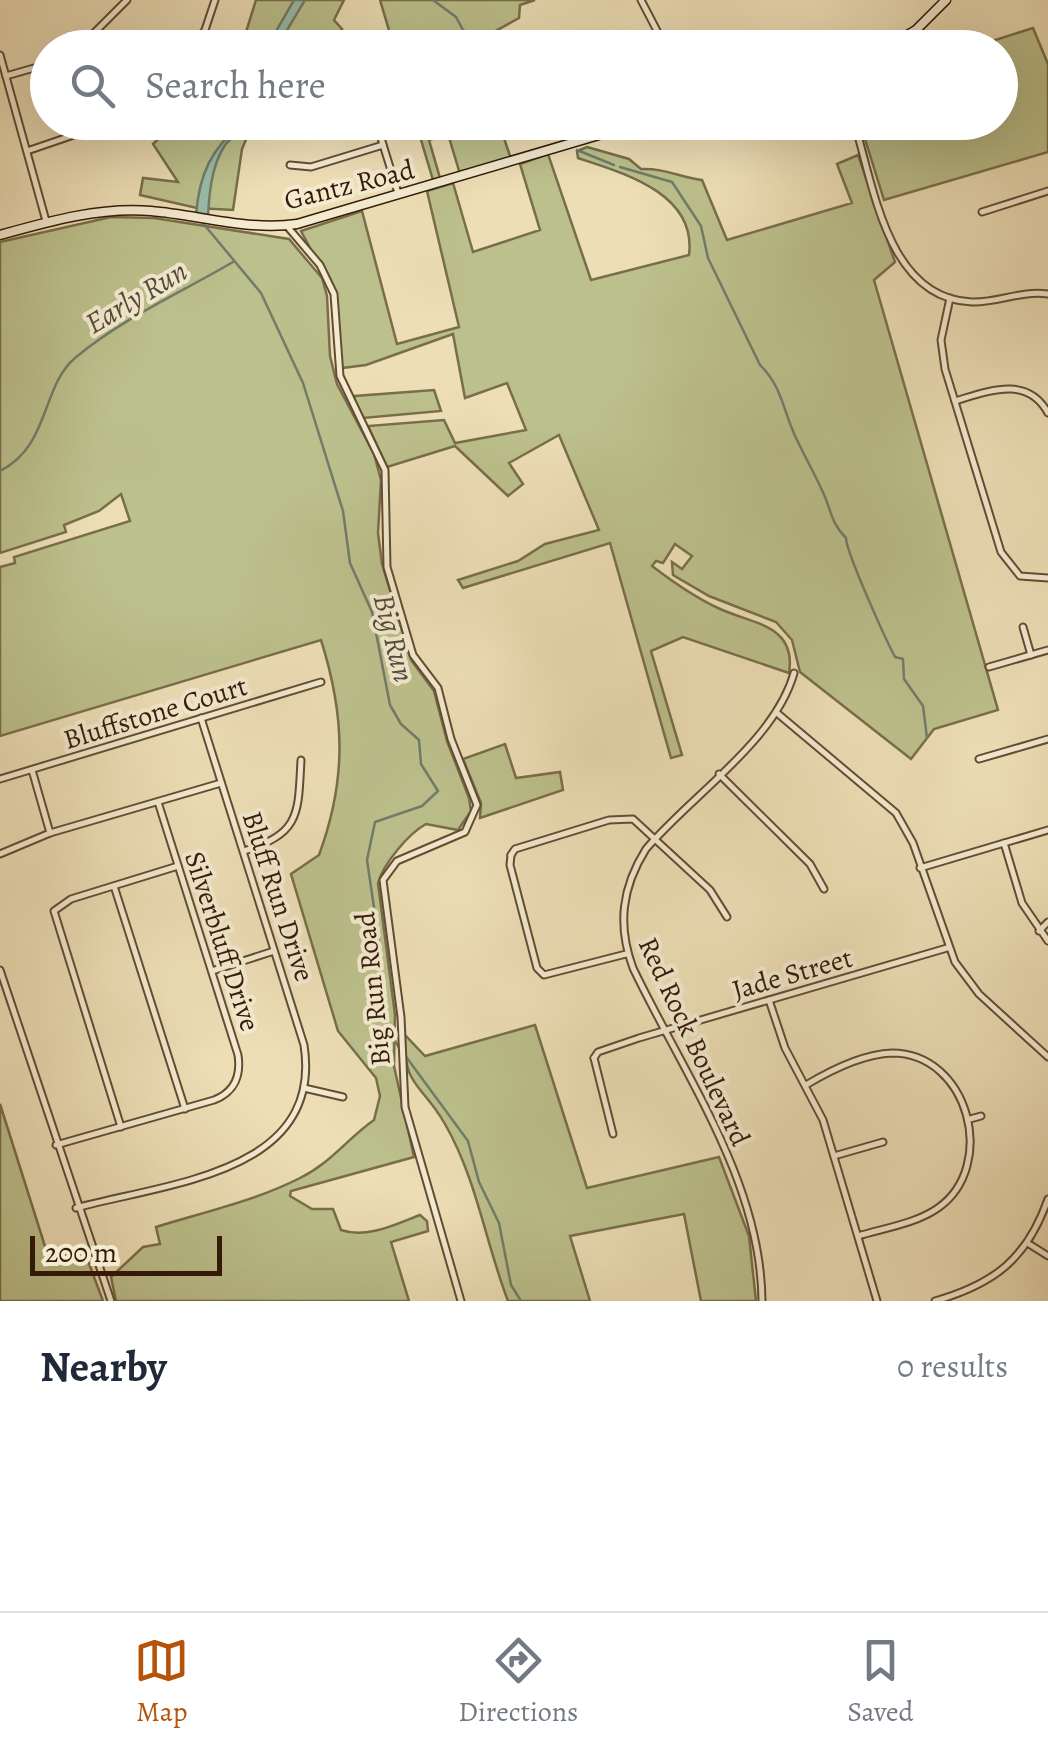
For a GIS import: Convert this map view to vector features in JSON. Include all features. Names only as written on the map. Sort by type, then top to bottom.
[{"type":"main road","points":[[916,30],[946,0]]},
{"type":"main road","name":"Gantz Road","points":[[0,235],[114,210],[286,226],[583,140]]},
{"type":"street","points":[[97,30],[127,0]]},
{"type":"street","points":[[205,30],[215,0]]},
{"type":"street","points":[[642,0],[657,30]]},
{"type":"street","points":[[0,55],[46,222]]},
{"type":"street","points":[[6,76],[30,69]]},
{"type":"street","points":[[27,151],[59,140]]},
{"type":"street","points":[[381,140],[398,196]]},
{"type":"street","points":[[860,140],[901,262],[924,285],[950,298],[988,302],[1026,293],[1048,294]]},
{"type":"street","points":[[290,165],[311,166],[383,145]]},
{"type":"street","points":[[982,212],[1048,191]]},
{"type":"street","name":"Big Run Road","points":[[286,226],[320,265],[334,294],[340,376],[378,451],[387,480],[383,533],[387,567],[413,655],[438,688],[454,750],[477,805],[464,832],[397,861],[383,880],[404,1108],[461,1301]]},
{"type":"street","points":[[950,298],[941,340],[1001,552],[1013,571],[1026,578],[1048,578]]},
{"type":"street","points":[[956,402],[997,389],[1019,388],[1038,398],[1048,414]]},
{"type":"street","points":[[1023,627],[1031,655]]},
{"type":"street","points":[[989,668],[1048,650]]},
{"type":"street","name":"Red Rock Boulevard","points":[[762,1301],[758,1248],[743,1192],[627,953],[622,922],[628,886],[656,837],[776,713],[794,674]]},
{"type":"street","name":"Bluffstone Court","points":[[0,780],[321,682]]},
{"type":"street","points":[[776,713],[884,800],[906,828],[948,948],[979,994],[1048,1056]]},
{"type":"street","name":"Bluff Run Drive","points":[[201,718],[304,1045],[304,1088]]},
{"type":"street","points":[[979,759],[1048,738]]},
{"type":"street","points":[[244,852],[272,843],[292,826],[299,806],[300,760]]},
{"type":"street","points":[[32,770],[50,833]]},
{"type":"street","points":[[719,774],[810,864],[824,889]]},
{"type":"street","points":[[0,854],[50,833],[221,782]]},
{"type":"street","name":"Silverbluff Drive","points":[[158,802],[238,1055],[238,1076],[229,1091],[186,1109]]},
{"type":"street","points":[[544,975],[537,968],[510,865],[516,848],[621,818],[634,819],[710,890],[727,917]]},
{"type":"street","points":[[920,868],[1048,830]]},
{"type":"street","points":[[1004,843],[1022,903],[1048,941]]},
{"type":"street","points":[[503,850],[512,855]]},
{"type":"street","points":[[121,1126],[54,916],[57,906],[178,866]]},
{"type":"street","points":[[56,1145],[186,1109],[114,886]]},
{"type":"street","points":[[1039,931],[1048,922]]},
{"type":"street","name":"Jade Street","points":[[594,1058],[598,1052],[664,1031],[948,948]]},
{"type":"street","points":[[212,972],[274,951]]},
{"type":"street","points":[[539,983],[544,975],[627,953]]},
{"type":"street","points":[[0,970],[76,1208],[111,1301]]},
{"type":"street","points":[[770,1000],[785,1048],[806,1085],[834,1156],[877,1301]]},
{"type":"street","points":[[586,1054],[594,1058],[612,1134]]},
{"type":"street","points":[[806,1085],[865,1059],[906,1055],[928,1064],[952,1086],[970,1119],[970,1166],[949,1198],[914,1220],[858,1236]]},
{"type":"street","points":[[76,1208],[255,1156],[290,1124],[304,1088],[343,1096]]},
{"type":"street","points":[[970,1119],[981,1116]]},
{"type":"street","points":[[834,1156],[883,1142]]},
{"type":"street","points":[[935,1301],[987,1283],[1014,1263],[1029,1244],[1048,1199]]},
{"type":"street","points":[[1029,1244],[1048,1256]]},
{"type":"green space","points":[[256,0],[344,0],[334,20],[341,30],[247,30]]},
{"type":"green space","points":[[380,0],[535,0],[520,5],[519,18],[498,30],[389,30]]},
{"type":"green space","points":[[1033,28],[1048,64],[1048,152],[884,200],[865,140],[1018,140],[1018,33]]},
{"type":"green space","points":[[157,140],[246,140],[233,210],[197,208],[140,195],[143,178],[178,182],[153,144]]},
{"type":"green space","points":[[421,140],[429,140],[440,178],[433,180]]},
{"type":"green space","points":[[450,140],[505,140],[511,159],[460,174]]},
{"type":"green space","points":[[587,147],[629,159],[641,169],[702,180],[727,240],[852,203],[837,164],[858,155],[895,262],[874,280],[998,710],[934,729],[911,759],[800,672],[792,640],[776,622],[709,596],[673,575],[672,562],[682,569],[692,556],[675,544],[663,563],[656,561],[652,566],[709,604],[769,628],[786,644],[790,657],[789,673],[683,637],[651,651],[682,755],[671,758],[610,543],[463,588],[458,580],[518,561],[545,544],[599,530],[559,435],[509,463],[523,484],[508,496],[455,446],[387,467],[368,426],[444,420],[455,443],[526,430],[507,383],[465,398],[453,334],[366,365],[342,368],[334,293],[301,231],[362,211],[397,344],[459,327],[427,191],[453,183],[473,252],[540,230],[520,164],[548,154],[591,280],[689,255],[688,234],[669,201],[635,179],[578,158],[577,151]]},
{"type":"green space","points":[[111,217],[154,218],[289,239],[322,278],[327,296],[330,356],[337,384],[374,454],[381,480],[378,533],[382,564],[411,660],[434,691],[447,741],[469,798],[471,811],[458,830],[426,824],[404,842],[378,883],[395,1015],[394,1066],[414,1157],[291,1191],[290,1196],[312,1209],[333,1209],[341,1230],[351,1232],[381,1229],[420,1215],[427,1221],[428,1231],[391,1242],[409,1301],[116,1301],[111,1277],[143,1247],[160,1244],[156,1227],[247,1200],[311,1172],[374,1120],[380,1096],[376,1078],[338,1031],[291,874],[319,855],[338,774],[335,695],[321,640],[0,736],[0,567],[15,563],[14,557],[130,521],[121,494],[99,511],[64,525],[66,532],[0,553],[0,242]]},
{"type":"green space","points":[[434,390],[441,411],[363,418],[354,400],[355,396]]},
{"type":"green space","points":[[505,744],[516,778],[560,772],[563,790],[480,818],[481,803],[463,759]]},
{"type":"green space","points":[[535,1025],[587,1188],[719,1157],[749,1236],[756,1301],[701,1301],[684,1214],[570,1236],[590,1301],[508,1301],[456,1145],[410,1075],[405,1035],[425,1056]]},
{"type":"green space","points":[[0,1104],[49,1259],[84,1250],[103,1301],[0,1301]]},
{"type":"shaded area","points":[[294,0],[305,0],[287,30],[277,30]]},
{"type":"shaded area","points":[[230,140],[217,162],[208,217],[196,215],[200,187],[223,142]]},
{"type":"waterway","points":[[433,0],[456,17],[463,30]]},
{"type":"waterway","points":[[577,150],[614,165]]},
{"type":"waterway","points":[[620,167],[672,182],[701,226],[708,258],[760,365],[778,392],[835,523],[846,538],[890,648],[895,657],[903,659],[904,679],[923,706],[927,738]]},
{"type":"waterway","name":"Big Run","points":[[202,222],[261,293],[303,383],[343,511],[350,563],[372,612],[390,705],[401,724],[419,740],[421,764],[438,791],[422,806],[375,822],[367,860],[380,948],[381,1013],[399,1048]]},
{"type":"waterway","name":"Early Run","points":[[0,471],[28,447],[56,384],[75,358],[132,318],[233,262]]},
{"type":"waterway","name":"Big Run","points":[[404,1054],[468,1141],[479,1182],[499,1223],[511,1285],[521,1301]]}]
